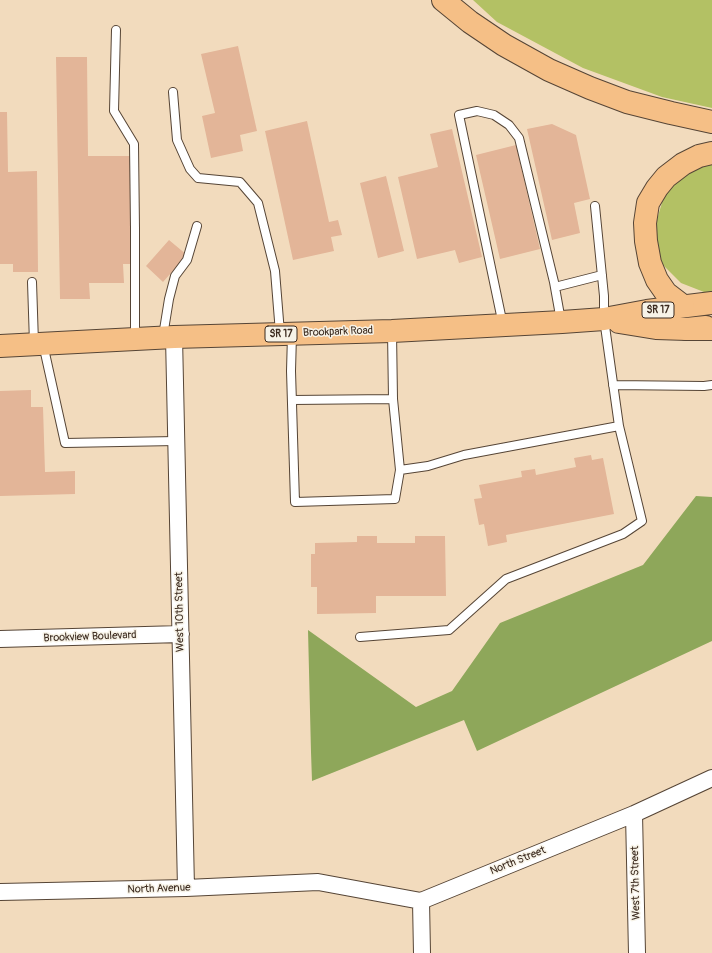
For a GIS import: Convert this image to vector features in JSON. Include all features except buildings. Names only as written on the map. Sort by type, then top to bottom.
[{"type":"main road","points":[[443,0],[470,22],[504,45],[549,70],[627,102],[712,122]]},
{"type":"main road","points":[[683,306],[666,293],[657,280],[650,263],[646,242],[645,223],[648,203],[666,177],[683,164],[698,156],[712,153]]},
{"type":"main road","name":"SR 17","points":[[604,319],[647,311],[712,303]]},
{"type":"main road","name":"Brookpark Road","points":[[0,346],[169,337],[392,331],[604,319]]},
{"type":"main road","name":"SR 17","points":[[604,319],[656,328],[712,328]]},
{"type":"street","name":"West 10th Street","points":[[169,337],[176,441],[186,888]]},
{"type":"street","name":"Brookview Boulevard","points":[[0,640],[180,634]]},
{"type":"street","name":"North Street","points":[[421,902],[634,814],[712,778]]},
{"type":"street","name":"West 7th Street","points":[[634,814],[637,953]]},
{"type":"street","name":"North Avenue","points":[[0,892],[186,888],[318,882],[421,902]]},
{"type":"street","points":[[421,902],[422,953]]},
{"type":"lane","points":[[116,30],[114,111],[134,144],[135,339]]},
{"type":"lane","points":[[173,92],[177,140],[190,169],[198,178],[240,182],[258,203],[275,271],[291,371],[295,502],[395,499],[400,470],[393,399],[392,331]]},
{"type":"lane","points":[[503,325],[459,115],[478,111],[494,116],[509,125],[519,138],[562,322]]},
{"type":"lane","points":[[360,637],[449,630],[506,580],[623,534],[642,520],[619,426],[604,319],[604,296],[595,206]]},
{"type":"lane","points":[[169,337],[169,299],[175,276],[187,260],[197,226]]},
{"type":"lane","points":[[555,287],[602,275]]},
{"type":"lane","points":[[32,282],[38,344],[65,444],[176,441]]},
{"type":"lane","points":[[613,385],[712,385]]},
{"type":"lane","points":[[292,400],[393,399]]},
{"type":"lane","points":[[400,470],[428,466],[464,455],[619,426]]},
{"type":"green space","points":[[473,0],[712,0],[712,108],[662,97],[583,68],[497,22]]},
{"type":"green space","points":[[712,164],[712,292],[704,292],[681,283],[661,263],[657,249],[655,226],[664,196],[678,180],[697,168]]},
{"type":"green space","points":[[696,496],[712,497],[712,641],[477,751],[464,720],[312,781],[308,630],[416,707],[452,691],[500,623],[643,565]]}]
